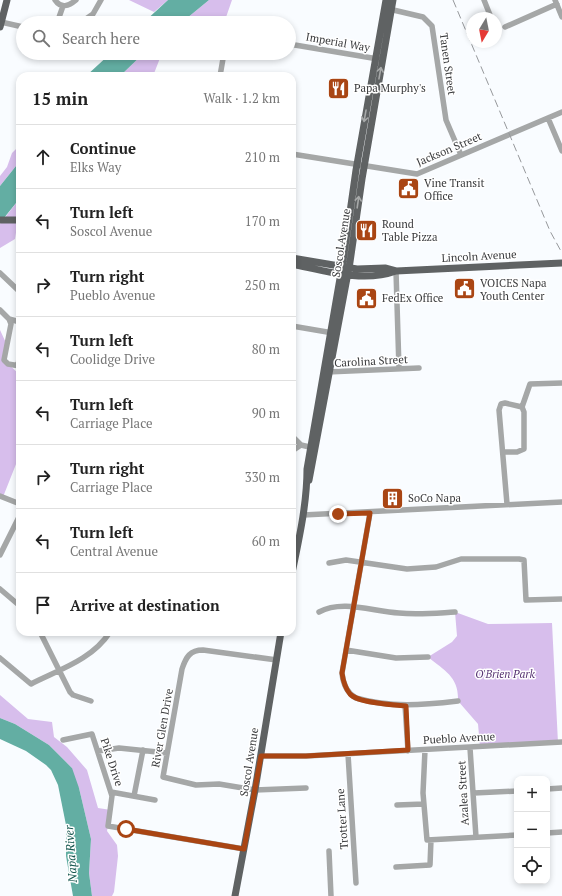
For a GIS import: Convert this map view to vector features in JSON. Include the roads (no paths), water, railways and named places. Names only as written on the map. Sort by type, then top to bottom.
[{"type":"main road","points":[[1,24],[7,0]]},
{"type":"main road","name":"Soscol Avenue","points":[[386,0],[388,9]]},
{"type":"main road","name":"Soscol Avenue","points":[[296,552],[307,488],[307,469],[314,448],[345,271],[360,166],[388,9],[393,0]]},
{"type":"main road","points":[[0,220],[16,220]]},
{"type":"main road","name":"Lincoln Avenue","points":[[296,259],[345,271]]},
{"type":"main road","name":"Lincoln Avenue","points":[[296,265],[345,271],[385,268],[396,271],[562,263]]},
{"type":"main road","name":"Soscol Avenue","points":[[235,896],[261,756],[280,636]]},
{"type":"street","points":[[55,0],[63,6],[69,6],[76,0]]},
{"type":"street","points":[[90,16],[93,14],[101,0]]},
{"type":"street","points":[[484,0],[489,12]]},
{"type":"street","points":[[506,27],[556,2],[562,17]]},
{"type":"street","points":[[59,16],[63,6]]},
{"type":"street","name":"Tanen Street","points":[[388,9],[423,16],[432,26],[446,120],[461,155]]},
{"type":"street","points":[[1,24],[16,27]]},
{"type":"street","name":"Imperial Way","points":[[296,45],[379,59]]},
{"type":"street","points":[[221,72],[223,60]]},
{"type":"street","name":"Jackson Street","points":[[296,155],[417,174],[562,112]]},
{"type":"street","points":[[548,118],[562,151]]},
{"type":"street","points":[[396,271],[399,369]]},
{"type":"street","points":[[0,273],[16,288]]},
{"type":"street","points":[[0,310],[9,319],[16,321]]},
{"type":"street","points":[[9,319],[10,324],[4,360],[8,364],[16,365]]},
{"type":"street","points":[[296,327],[334,333]]},
{"type":"street","name":"Carolina Street","points":[[327,372],[419,368]]},
{"type":"street","points":[[503,452],[517,452],[524,449],[524,414],[522,407],[530,384],[562,384]]},
{"type":"street","points":[[507,504],[498,410],[501,404],[505,403],[522,407]]},
{"type":"street","points":[[296,440],[301,445],[314,448]]},
{"type":"street","points":[[296,448],[301,445]]},
{"type":"street","points":[[0,496],[16,502]]},
{"type":"street","points":[[303,515],[370,513],[562,502]]},
{"type":"street","points":[[370,513],[342,673],[345,685],[351,695],[361,700],[406,706],[458,701]]},
{"type":"street","points":[[0,555],[16,523]]},
{"type":"street","points":[[329,563],[346,560],[404,569],[436,567],[461,559],[524,560],[526,600],[562,599]]},
{"type":"street","points":[[0,589],[16,603]]},
{"type":"street","points":[[319,612],[326,608],[354,607],[399,613],[456,612]]},
{"type":"street","points":[[42,636],[73,695],[91,701]]},
{"type":"street","points":[[0,658],[31,684],[84,658],[107,636]]},
{"type":"street","name":"River Glen Drive","points":[[277,660],[203,650],[190,653],[185,660],[182,669],[164,778],[196,785],[219,784],[255,790],[306,788]]},
{"type":"street","points":[[346,650],[396,658],[428,657]]},
{"type":"street","points":[[406,706],[408,750]]},
{"type":"street","name":"Pike Drive","points":[[63,740],[92,734],[111,792],[112,799],[108,826],[244,849]]},
{"type":"street","name":"Pueblo Avenue","points":[[261,756],[348,754],[562,742]]},
{"type":"street","points":[[98,751],[119,748],[167,753]]},
{"type":"street","name":"Azalea Street","points":[[470,748],[476,837]]},
{"type":"street","points":[[134,796],[143,750]]},
{"type":"street","points":[[396,867],[430,865],[432,862],[424,804],[425,750]]},
{"type":"street","name":"Trotter Lane","points":[[348,754],[356,883]]},
{"type":"street","points":[[550,789],[562,788]]},
{"type":"street","points":[[474,793],[514,791]]},
{"type":"street","points":[[111,792],[155,800]]},
{"type":"street","points":[[397,805],[424,804]]},
{"type":"street","points":[[550,833],[562,832]]},
{"type":"street","points":[[429,840],[514,835]]},
{"type":"street","points":[[329,851],[332,896]]},
{"type":"water","points":[[168,0],[209,0],[190,16],[151,16]]},
{"type":"water","points":[[103,60],[137,60],[124,72],[90,72]]},
{"type":"water","points":[[16,166],[16,203],[0,223],[0,186]]},
{"type":"water","name":"Napa River","points":[[0,718],[15,724],[49,745],[72,768],[79,788],[91,839],[89,873],[92,896],[73,896],[66,856],[66,825],[58,785],[51,770],[26,751],[0,739]]},
{"type":"railway","points":[[453,0],[550,231],[562,253]]},
{"type":"place","name":"Papa Murphy's","points":[[338,88]]},
{"type":"place","name":"Vine Transit Office","points":[[409,189]]},
{"type":"place","name":"Round Table Pizza","points":[[367,230]]},
{"type":"place","name":"VOICES Napa Youth Center","points":[[465,289]]},
{"type":"place","name":"FedEx Office","points":[[366,298]]},
{"type":"place","name":"SoCo Napa","points":[[393,498]]},
{"type":"park label","name":"O'Brien Park","points":[[505,674]]}]
